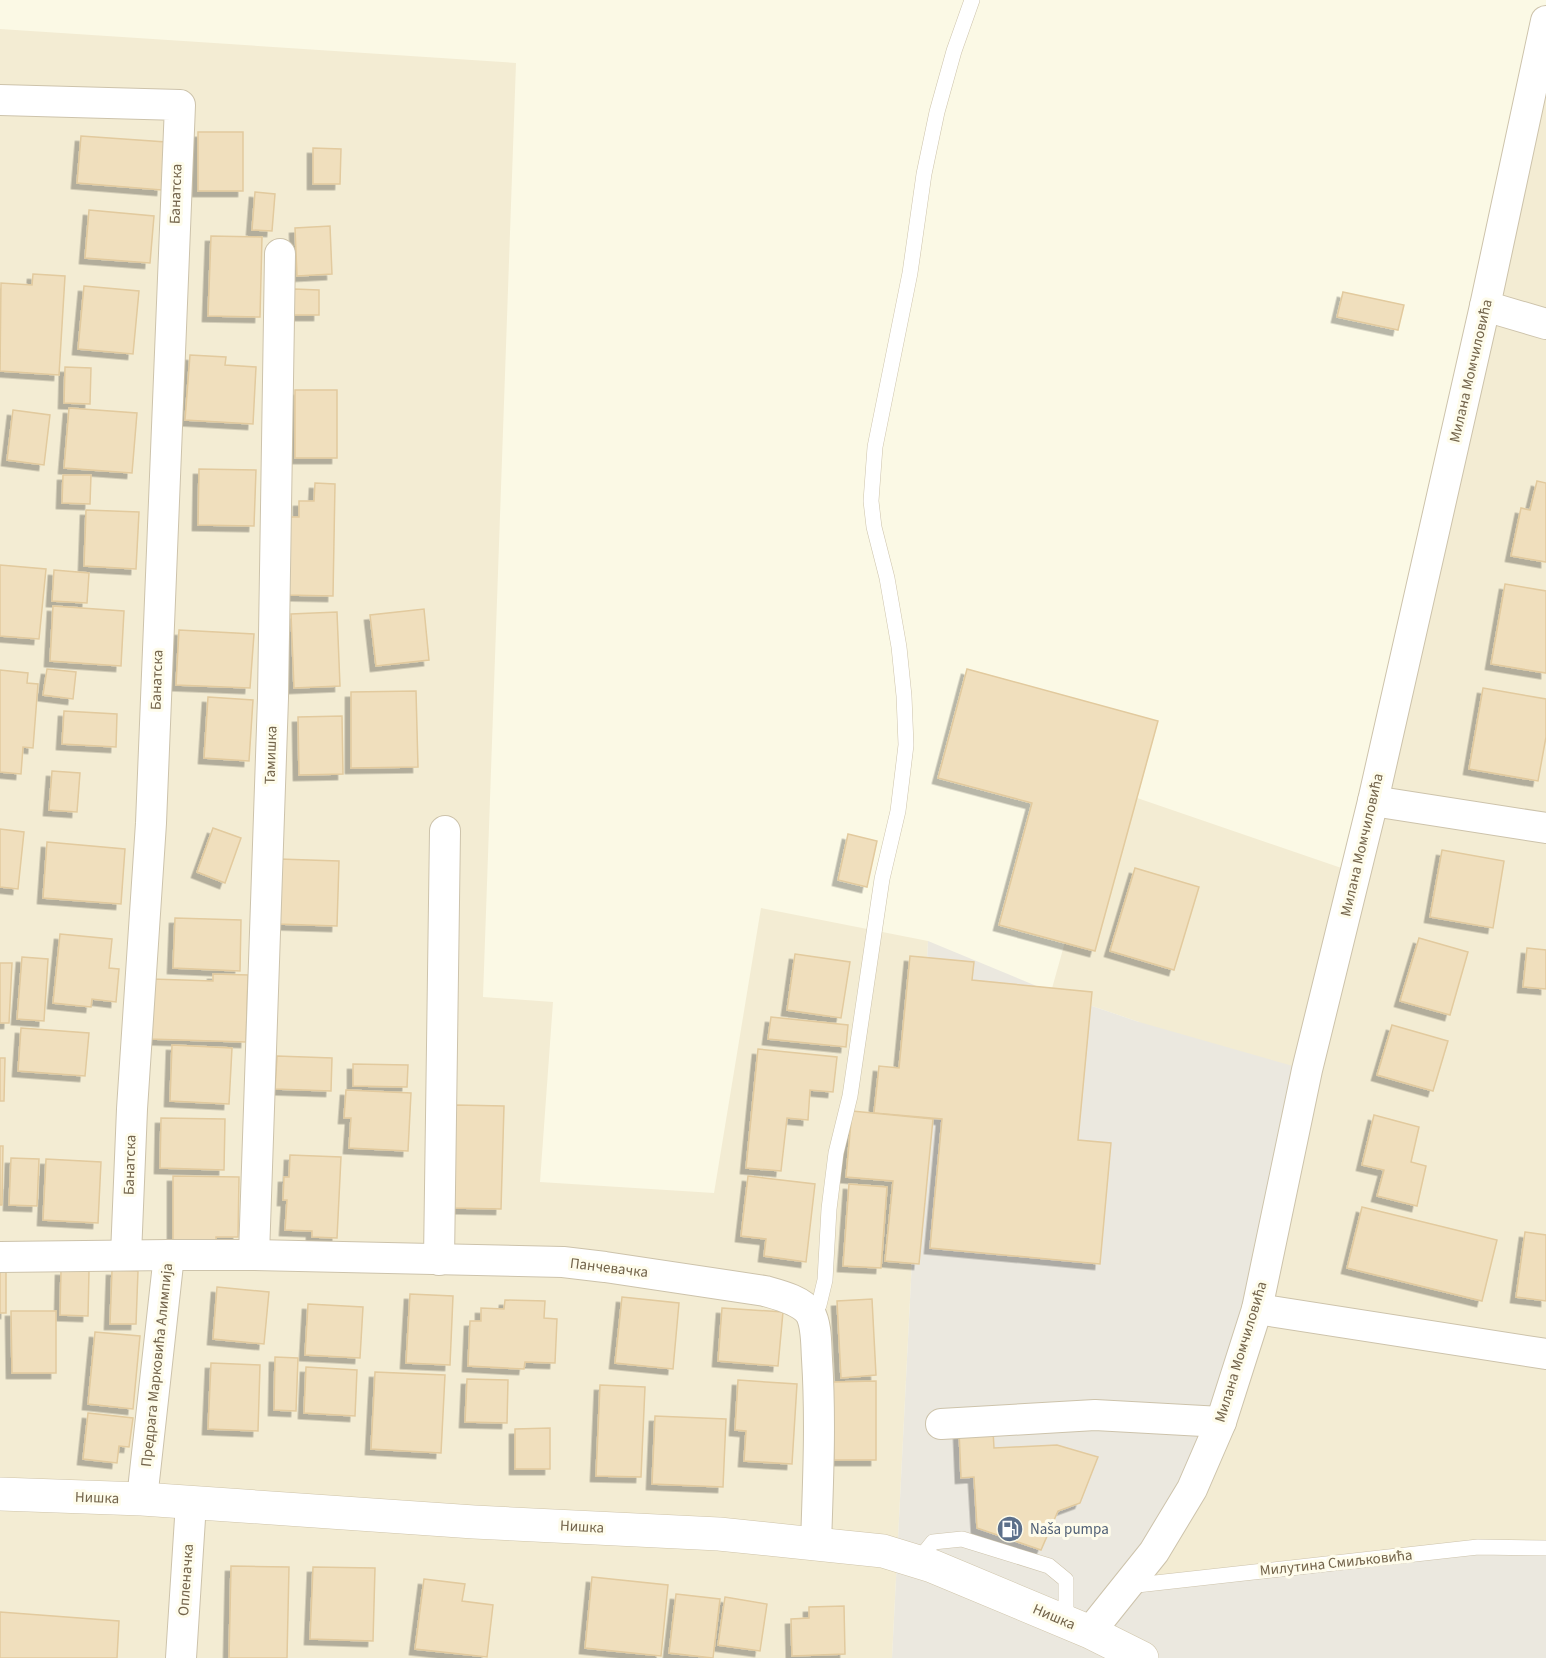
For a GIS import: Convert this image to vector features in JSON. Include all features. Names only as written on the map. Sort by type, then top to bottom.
[{"type":"main road","name":"Нишка","points":[[0,1494],[142,1499],[474,1522],[719,1534],[883,1551],[932,1566],[1078,1627],[1142,1658]]},
{"type":"street","name":"Милана Момчиловића","points":[[1078,1627],[1127,1586],[1154,1552],[1192,1489],[1221,1422],[1257,1309],[1307,1070],[1373,801],[1485,306],[1546,21]]},
{"type":"street","name":"Банатска","points":[[1,109],[180,105],[152,811],[132,1108],[126,1255]]},
{"type":"street","name":"Тамишка","points":[[254,1255],[272,710],[280,254]]},
{"type":"street","points":[[1485,306],[1546,324]]},
{"type":"street","points":[[1373,801],[1546,828]]},
{"type":"street","points":[[438,1260],[445,831]]},
{"type":"street","name":"Панчевачка","points":[[169,1255],[563,1262],[605,1266],[765,1291],[788,1298],[810,1314]]},
{"type":"street","name":"Предрага Марковића Алимпија","points":[[0,1257],[169,1255],[142,1499]]},
{"type":"street","points":[[1257,1309],[1546,1354]]},
{"type":"street","points":[[810,1314],[816,1340],[819,1392],[816,1544]]},
{"type":"street","points":[[941,1424],[1095,1415],[1221,1422]]},
{"type":"street","name":"Опленачка","points":[[181,1658],[191,1503]]},
{"type":"lane","points":[[810,1314],[819,1305],[825,1280],[829,1209],[836,1153],[852,1085],[882,879],[898,811],[906,745],[899,647],[887,578],[874,527],[872,501],[875,447],[910,273],[924,174],[935,122],[954,51],[972,0]]},
{"type":"lane","points":[[917,1562],[933,1542],[962,1539],[1049,1566],[1066,1580],[1078,1627]]},
{"type":"lane","name":"Милутина Смиљковића","points":[[1127,1586],[1478,1547],[1546,1548]]},
{"type":"shaded area","points":[[1546,21],[1546,1548],[1127,1586],[1139,1022],[1051,992],[1108,788],[1356,873]]},
{"type":"shaded area","points":[[0,29],[516,63],[483,997],[553,1002],[540,1182],[714,1193],[761,908],[928,941],[892,1658],[0,1658]]},
{"type":"shaded area","points":[[928,941],[1051,992],[1139,1022],[1307,1070],[1221,1422],[1127,1586],[1546,1548],[1546,1658],[892,1658]]},
{"type":"building","points":[[198,132],[243,132],[243,191],[198,191]]},
{"type":"building","points":[[81,136],[166,142],[162,190],[77,183]]},
{"type":"building","points":[[313,148],[341,149],[340,184],[313,184]]},
{"type":"building","points":[[255,192],[275,194],[272,231],[252,230]]},
{"type":"building","points":[[89,210],[154,216],[150,263],[85,258]]},
{"type":"building","points":[[330,226],[332,274],[297,276],[295,228]]},
{"type":"building","points":[[211,236],[262,237],[260,317],[208,316]]},
{"type":"building","points":[[33,274],[65,276],[59,375],[0,371],[1,283],[32,285]]},
{"type":"building","points":[[84,286],[139,291],[133,354],[78,349]]},
{"type":"building","points":[[294,289],[319,290],[319,315],[294,315]]},
{"type":"building","points":[[1343,292],[1404,305],[1398,330],[1337,317]]},
{"type":"building","points":[[190,355],[226,357],[225,365],[256,367],[253,424],[185,420]]},
{"type":"building","points":[[65,367],[91,368],[90,404],[64,403]]},
{"type":"building","points":[[295,390],[337,390],[337,458],[295,458]]},
{"type":"building","points":[[69,408],[137,413],[132,473],[64,468]]},
{"type":"building","points":[[13,410],[50,415],[44,465],[7,460]]},
{"type":"building","points":[[199,469],[256,470],[254,526],[198,525]]},
{"type":"building","points":[[63,475],[91,475],[90,504],[62,503]]},
{"type":"building","points":[[1537,481],[1546,483],[1546,562],[1511,556],[1521,508],[1530,510]]},
{"type":"building","points":[[315,483],[335,484],[333,596],[286,595],[287,517],[299,517],[299,501],[314,501]]},
{"type":"building","points":[[86,510],[139,512],[136,569],[84,566]]},
{"type":"building","points":[[0,565],[46,569],[39,639],[0,636]]},
{"type":"building","points":[[54,570],[89,573],[87,603],[52,601]]},
{"type":"building","points":[[1505,584],[1546,591],[1546,673],[1491,664]]},
{"type":"building","points":[[53,606],[124,611],[121,666],[50,661]]},
{"type":"building","points":[[424,609],[429,660],[376,666],[370,615]]},
{"type":"building","points":[[337,612],[340,686],[294,688],[291,614]]},
{"type":"building","points":[[179,630],[254,634],[250,688],[176,685]]},
{"type":"building","points":[[47,669],[76,672],[73,699],[43,695]]},
{"type":"building","points":[[967,669],[1158,721],[1095,951],[999,925],[1032,803],[938,778]]},
{"type":"building","points":[[0,670],[28,673],[27,683],[38,684],[33,748],[23,747],[21,774],[0,772]]},
{"type":"building","points":[[1483,688],[1546,699],[1546,737],[1538,781],[1469,769]]},
{"type":"building","points":[[416,691],[418,767],[351,768],[351,692]]},
{"type":"building","points":[[208,697],[253,700],[249,761],[204,758]]},
{"type":"building","points":[[64,711],[117,714],[116,747],[62,744]]},
{"type":"building","points":[[342,716],[343,774],[299,775],[298,717]]},
{"type":"building","points":[[52,771],[80,773],[77,812],[49,810]]},
{"type":"building","points":[[213,828],[241,838],[225,883],[197,872]]},
{"type":"building","points":[[0,829],[24,832],[18,889],[0,887]]},
{"type":"building","points":[[848,834],[877,841],[867,887],[838,880]]},
{"type":"building","points":[[47,842],[125,849],[121,904],[43,898]]},
{"type":"building","points":[[1442,850],[1504,861],[1493,928],[1430,917]]},
{"type":"building","points":[[279,859],[339,861],[337,926],[277,924]]},
{"type":"building","points":[[1135,868],[1199,887],[1174,970],[1110,951]]},
{"type":"building","points":[[175,918],[241,920],[240,971],[173,968]]},
{"type":"building","points":[[60,934],[112,939],[109,968],[119,969],[116,1002],[92,999],[91,1007],[53,1003]]},
{"type":"building","points":[[1419,938],[1468,952],[1450,1015],[1400,1001]]},
{"type":"building","points":[[1527,948],[1546,950],[1546,989],[1523,987]]},
{"type":"building","points":[[795,954],[850,962],[841,1018],[787,1010]]},
{"type":"building","points":[[910,956],[974,962],[972,980],[1092,992],[1078,1140],[1111,1143],[1100,1264],[930,1248],[942,1119],[874,1113],[879,1066],[899,1068]]},
{"type":"building","points":[[22,957],[48,959],[44,1021],[17,1019]]},
{"type":"building","points":[[0,963],[12,963],[9,1023],[0,1023]]},
{"type":"building","points":[[213,974],[248,975],[246,1042],[149,1039],[152,979],[213,981]]},
{"type":"building","points":[[771,1017],[848,1025],[846,1047],[768,1039]]},
{"type":"building","points":[[1392,1025],[1448,1041],[1433,1091],[1377,1075]]},
{"type":"building","points":[[21,1028],[89,1033],[85,1076],[18,1071]]},
{"type":"building","points":[[172,1045],[232,1048],[229,1104],[170,1101]]},
{"type":"building","points":[[758,1049],[837,1057],[833,1092],[810,1090],[808,1120],[787,1118],[781,1171],[746,1168]]},
{"type":"building","points":[[277,1056],[332,1058],[331,1091],[275,1089]]},
{"type":"building","points":[[0,1058],[5,1058],[4,1101],[0,1101]]},
{"type":"building","points":[[353,1064],[408,1065],[407,1087],[353,1086]]},
{"type":"building","points":[[346,1090],[411,1093],[408,1151],[349,1148],[351,1118],[344,1118]]},
{"type":"building","points":[[456,1105],[504,1106],[501,1209],[453,1208]]},
{"type":"building","points":[[852,1111],[933,1119],[919,1264],[885,1261],[893,1181],[846,1177]]},
{"type":"building","points":[[1374,1115],[1419,1127],[1411,1162],[1426,1166],[1417,1206],[1377,1196],[1384,1170],[1362,1165]]},
{"type":"building","points":[[161,1118],[225,1119],[224,1170],[160,1168]]},
{"type":"building","points":[[0,1146],[3,1146],[2,1205],[0,1205]]},
{"type":"building","points":[[290,1155],[341,1157],[337,1238],[312,1237],[312,1231],[285,1230],[287,1200],[283,1200],[284,1177],[289,1177]]},
{"type":"building","points":[[11,1158],[39,1159],[37,1206],[9,1205]]},
{"type":"building","points":[[46,1159],[101,1162],[98,1223],[43,1220]]},
{"type":"building","points":[[173,1176],[239,1177],[238,1237],[216,1237],[216,1242],[173,1242]]},
{"type":"building","points":[[748,1176],[815,1184],[806,1262],[764,1256],[766,1239],[741,1236]]},
{"type":"building","points":[[849,1184],[887,1187],[881,1268],[843,1266]]},
{"type":"building","points":[[1362,1207],[1497,1240],[1482,1301],[1347,1268]]},
{"type":"building","points":[[1525,1232],[1546,1235],[1546,1301],[1516,1297]]},
{"type":"building","points":[[0,1267],[6,1267],[6,1313],[0,1313]]},
{"type":"building","points":[[61,1270],[89,1271],[88,1316],[60,1315]]},
{"type":"building","points":[[112,1270],[138,1271],[136,1324],[110,1324]]},
{"type":"building","points":[[217,1287],[269,1292],[264,1344],[213,1339]]},
{"type":"building","points":[[410,1294],[453,1296],[450,1365],[406,1363]]},
{"type":"building","points":[[622,1297],[679,1303],[673,1369],[615,1363]]},
{"type":"building","points":[[872,1299],[876,1375],[841,1378],[837,1301]]},
{"type":"building","points":[[505,1300],[545,1301],[544,1318],[557,1319],[555,1363],[525,1362],[524,1369],[468,1366],[470,1321],[481,1321],[481,1308],[504,1309]]},
{"type":"building","points":[[308,1304],[363,1307],[360,1358],[305,1355]]},
{"type":"building","points":[[722,1308],[783,1312],[778,1366],[718,1361]]},
{"type":"building","points":[[11,1311],[56,1311],[56,1373],[12,1373]]},
{"type":"building","points":[[95,1332],[140,1336],[133,1409],[88,1404]]},
{"type":"building","points":[[275,1357],[298,1358],[296,1411],[274,1410]]},
{"type":"building","points":[[211,1363],[260,1365],[258,1431],[208,1429]]},
{"type":"building","points":[[306,1367],[357,1370],[355,1416],[304,1413]]},
{"type":"building","points":[[375,1372],[445,1375],[441,1453],[371,1449]]},
{"type":"building","points":[[467,1379],[508,1380],[507,1423],[465,1422]]},
{"type":"building","points":[[738,1380],[797,1384],[792,1464],[744,1461],[746,1431],[735,1430]]},
{"type":"building","points":[[876,1381],[876,1460],[834,1460],[833,1382]]},
{"type":"building","points":[[600,1385],[645,1387],[641,1477],[596,1476]]},
{"type":"building","points":[[88,1413],[133,1418],[129,1447],[119,1446],[117,1463],[83,1459]]},
{"type":"building","points":[[655,1416],[726,1419],[723,1487],[652,1484]]},
{"type":"building","points":[[550,1428],[550,1469],[515,1469],[515,1429]]},
{"type":"building","points":[[959,1430],[993,1430],[994,1448],[1057,1445],[1098,1457],[1080,1503],[1058,1511],[1041,1550],[977,1528],[974,1477],[961,1478]]},
{"type":"building","points":[[231,1566],[289,1567],[287,1658],[229,1658]]},
{"type":"building","points":[[313,1567],[375,1568],[373,1641],[310,1639]]},
{"type":"building","points":[[592,1577],[668,1585],[661,1656],[585,1648]]},
{"type":"building","points":[[424,1579],[465,1584],[462,1601],[493,1605],[487,1657],[415,1649]]},
{"type":"building","points":[[676,1594],[720,1599],[713,1658],[669,1653]]},
{"type":"building","points":[[725,1597],[767,1604],[760,1651],[718,1645]]},
{"type":"building","points":[[844,1606],[845,1654],[792,1656],[791,1619],[809,1618],[809,1607]]},
{"type":"building","points":[[0,1612],[119,1621],[117,1658],[0,1658]]},
{"type":"place","name":"Naša pumpa","points":[[1010,1529]]}]
